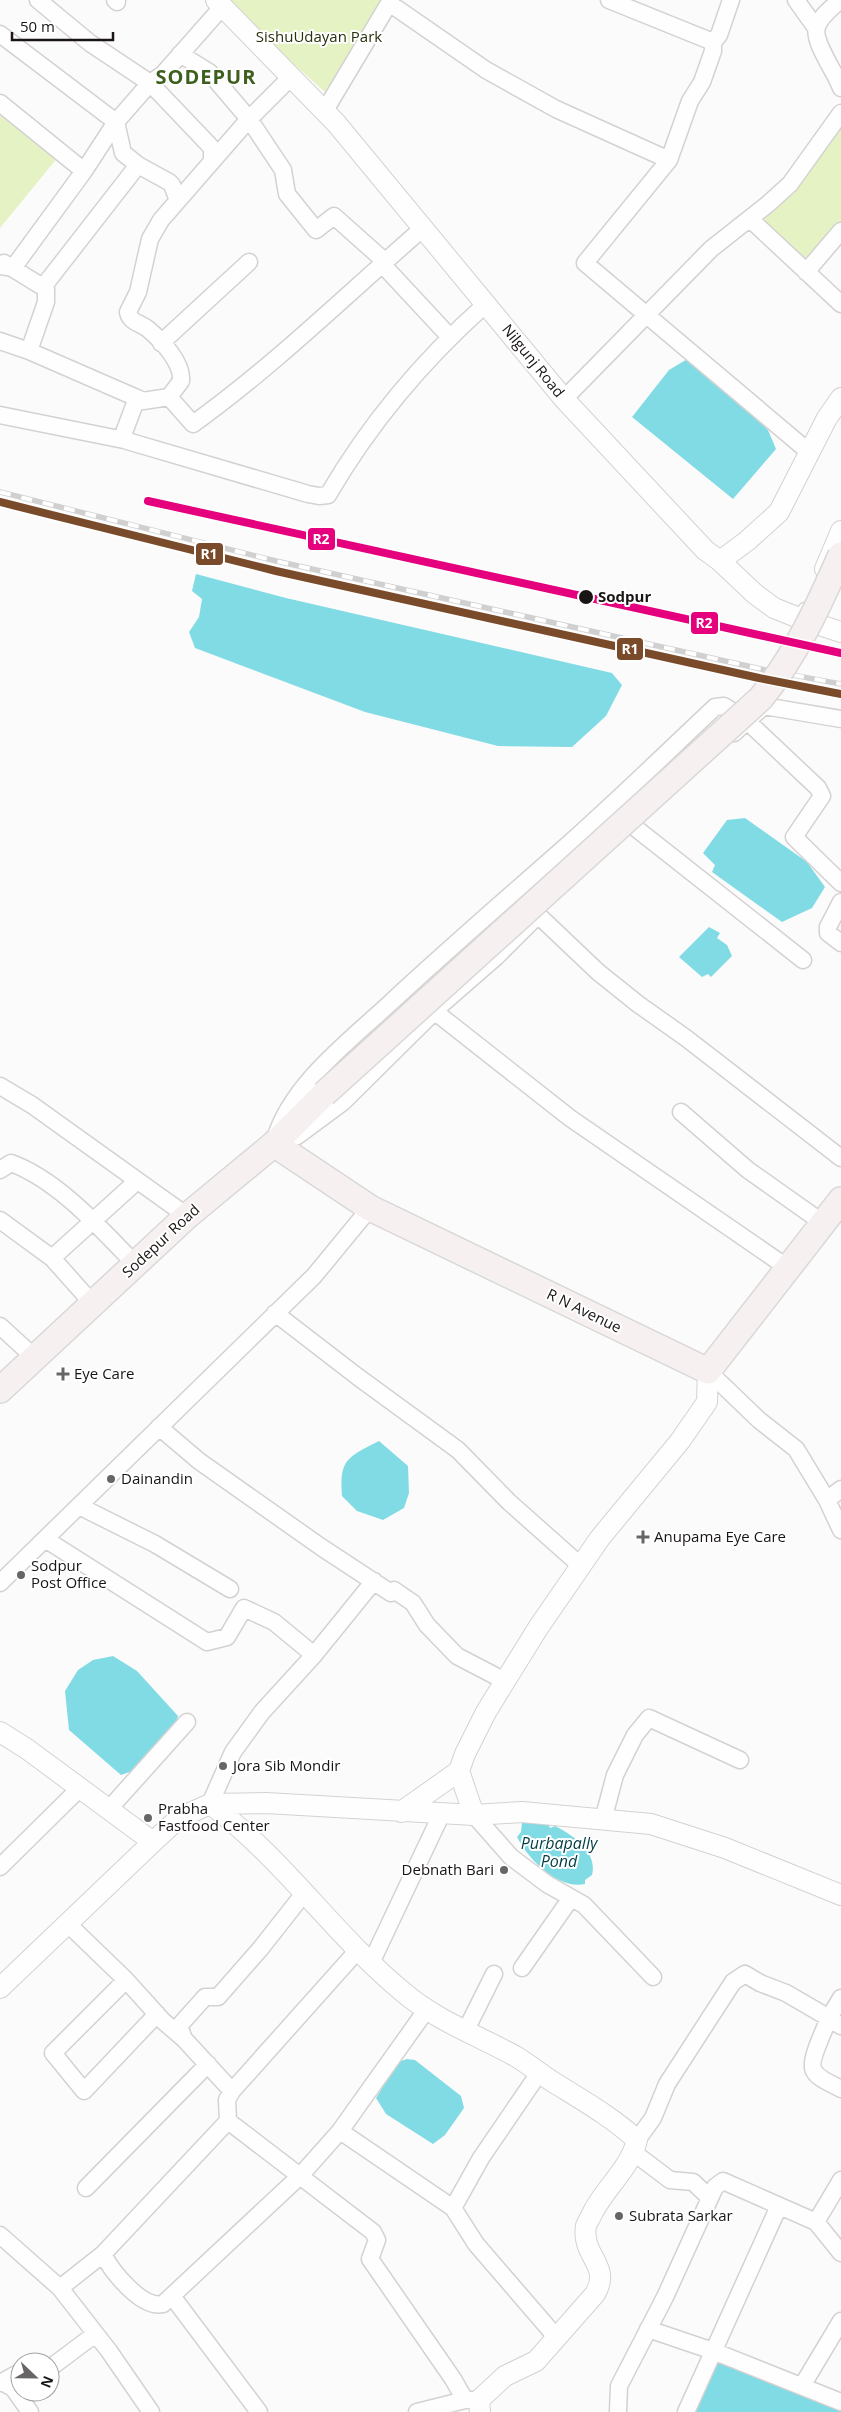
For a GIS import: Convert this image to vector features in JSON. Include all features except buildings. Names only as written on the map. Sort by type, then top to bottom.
[{"type":"main road","name":"Sodepur Road","points":[[0,1390],[187,1216],[274,1144],[324,1094],[761,698],[777,678],[809,626],[841,556]]},
{"type":"main road","name":"R N Avenue","points":[[274,1144],[370,1208],[708,1371]]},
{"type":"main road","points":[[708,1371],[841,1200]]},
{"type":"street","points":[[38,0],[90,44],[150,83],[212,148],[212,161]]},
{"type":"street","points":[[609,0],[713,42]]},
{"type":"street","points":[[731,0],[719,35],[713,42],[713,51],[702,82],[690,102],[669,160],[585,263],[648,314],[809,452]]},
{"type":"street","points":[[796,0],[816,28],[819,42],[841,88]]},
{"type":"street","points":[[816,28],[823,17],[840,0]]},
{"type":"street","points":[[324,112],[390,1],[494,75],[556,109],[669,160]]},
{"type":"street","points":[[29,351],[47,295],[43,288],[4,265],[84,171],[116,122],[150,83],[163,74],[220,3]]},
{"type":"street","name":"Nilgunj Road","points":[[220,3],[324,112],[486,304],[564,400],[705,550],[720,561],[754,594],[774,608],[841,632]]},
{"type":"street","points":[[0,34],[116,122],[123,153],[138,165],[169,182],[178,200]]},
{"type":"street","points":[[180,54],[209,72],[249,119],[283,170],[287,194],[316,230],[334,216],[380,257],[382,264],[449,336]]},
{"type":"street","points":[[0,342],[29,351],[143,401],[169,398],[181,381],[182,375],[170,353],[148,328],[131,319],[128,312],[138,292],[150,239],[161,220],[212,161],[249,119],[291,78]]},
{"type":"street","points":[[0,103],[84,171]]},
{"type":"street","points":[[564,400],[712,249],[790,184],[841,113]]},
{"type":"street","points":[[43,288],[138,165]]},
{"type":"street","points":[[750,219],[841,304]]},
{"type":"street","points":[[169,398],[193,424],[242,388],[360,286],[422,229]]},
{"type":"street","points":[[806,272],[841,231]]},
{"type":"street","points":[[161,343],[249,262]]},
{"type":"street","points":[[0,415],[124,440],[308,494],[328,495],[347,463],[391,403],[449,336],[486,304]]},
{"type":"street","points":[[124,440],[123,435],[137,398]]},
{"type":"street","points":[[720,561],[747,541],[778,512],[827,418],[841,398]]},
{"type":"street","points":[[804,620],[841,531]]},
{"type":"street","points":[[274,1144],[279,1126],[296,1096],[343,1047],[466,934],[581,833],[715,707],[724,706],[747,721],[818,788],[822,796],[794,837],[841,883]]},
{"type":"street","points":[[274,1144],[297,1136],[343,1102],[434,1012],[496,957],[633,826],[764,706],[841,719]]},
{"type":"street","points":[[633,826],[803,960]]},
{"type":"street","points":[[841,902],[828,927],[828,933],[841,943]]},
{"type":"street","points":[[538,915],[598,972],[841,1158]]},
{"type":"street","points":[[434,1012],[570,1118],[788,1268]]},
{"type":"street","points":[[0,1086],[32,1105],[187,1216]]},
{"type":"street","points":[[681,1112],[748,1170],[823,1224]]},
{"type":"street","points":[[0,1170],[11,1163],[24,1168],[55,1190],[94,1223],[135,1264]]},
{"type":"street","points":[[52,1258],[94,1223],[137,1181]]},
{"type":"street","points":[[0,1583],[314,1276],[370,1208]]},
{"type":"street","points":[[0,1220],[52,1258],[93,1304]]},
{"type":"street","points":[[275,1313],[458,1450],[509,1502],[581,1566]]},
{"type":"street","points":[[0,1326],[35,1358]]},
{"type":"street","points":[[708,1371],[760,1420],[796,1449],[827,1500],[841,1530]]},
{"type":"street","points":[[401,1812],[459,1772],[465,1754],[505,1681],[581,1566],[600,1538],[680,1441],[707,1402],[708,1371]]},
{"type":"street","points":[[159,1427],[199,1461],[321,1547],[391,1593],[394,1590],[413,1603],[427,1625],[457,1656],[505,1681]]},
{"type":"street","points":[[827,1500],[841,1489]]},
{"type":"street","points":[[79,1506],[154,1544],[230,1590]]},
{"type":"street","points":[[45,1539],[207,1642],[227,1637],[244,1608],[274,1622],[314,1655]]},
{"type":"street","points":[[210,1804],[233,1752],[262,1712],[314,1655],[374,1582]]},
{"type":"street","points":[[604,1820],[615,1775],[636,1735],[648,1718],[740,1760]]},
{"type":"street","points":[[109,1809],[187,1722]]},
{"type":"street","points":[[0,1732],[153,1842]]},
{"type":"street","points":[[459,1772],[474,1815],[511,1857],[547,1884],[584,1905],[653,1977]]},
{"type":"street","points":[[0,1867],[80,1788]]},
{"type":"street","points":[[0,1988],[179,1818],[210,1804],[266,1803],[474,1815],[522,1812],[651,1824],[725,1848],[841,1895]]},
{"type":"street","points":[[210,1804],[233,1820],[305,1892],[364,1956],[404,1993],[427,2010],[465,2032],[515,2057],[601,2112],[670,2180],[693,2182],[710,2198]]},
{"type":"street","points":[[60,2288],[103,2254],[228,2121],[228,2100],[232,2090],[364,1956],[442,1813]]},
{"type":"street","points":[[184,2039],[179,2026],[205,1997],[218,1997],[261,1948],[305,1892]]},
{"type":"street","points":[[522,1968],[571,1898]]},
{"type":"street","points":[[68,1924],[126,1980],[232,2090]]},
{"type":"street","points":[[465,2032],[494,1974]]},
{"type":"street","points":[[417,2412],[475,2404],[505,2376],[536,2361],[595,2294],[601,2283],[600,2270],[588,2250],[586,2226],[599,2201],[653,2118],[667,2084],[733,1982],[745,1974],[760,1983],[786,1993],[835,2022]]},
{"type":"street","points":[[126,1980],[53,2053],[84,2091],[157,2014]]},
{"type":"street","points":[[841,1998],[835,2022],[812,2061],[813,2070],[819,2077],[841,2089]]},
{"type":"street","points":[[103,2254],[108,2263],[126,2283],[149,2304],[163,2304],[300,2176],[340,2131],[427,2010]]},
{"type":"street","points":[[86,2188],[208,2064]]},
{"type":"street","points":[[454,2208],[480,2158],[539,2073]]},
{"type":"street","points":[[228,2121],[373,2232],[377,2240],[370,2259],[453,2379],[475,2404]]},
{"type":"street","points":[[340,2131],[454,2208],[476,2244],[557,2338]]},
{"type":"street","points":[[816,2222],[841,2180]]},
{"type":"street","points":[[618,2412],[619,2386],[715,2187],[723,2181],[816,2222],[841,2253]]},
{"type":"street","points":[[686,2412],[779,2206]]},
{"type":"street","points":[[0,2235],[60,2288],[94,2335],[109,2351],[151,2412]]},
{"type":"street","points":[[172,2296],[260,2412]]},
{"type":"street","points":[[802,2386],[841,2321]]},
{"type":"street","points":[[648,2329],[713,2351],[841,2402]]},
{"type":"street","points":[[60,2360],[94,2335]]},
{"type":"street","points":[[1,2382],[13,2388],[30,2412]]},
{"type":"green space","name":"SishuUdayan Park","points":[[222,0],[386,0],[326,93]]},
{"type":"green space","points":[[0,107],[59,156],[0,228]]},
{"type":"green space","points":[[841,118],[841,225],[806,264],[757,219]]},
{"type":"water","points":[[689,358],[768,430],[776,449],[733,499],[632,417],[669,370]]},
{"type":"water","points":[[196,574],[286,598],[612,673],[622,685],[606,716],[572,747],[498,746],[365,712],[195,648],[189,632],[199,617],[202,599],[192,591]]},
{"type":"water","points":[[745,818],[807,862],[825,887],[812,908],[782,922],[712,872],[715,865],[703,853],[727,820]]},
{"type":"water","points":[[709,927],[720,933],[717,938],[727,945],[732,956],[711,977],[708,974],[702,977],[679,957]]},
{"type":"water","points":[[379,1441],[408,1466],[409,1493],[404,1508],[383,1520],[357,1511],[342,1496],[341,1484],[344,1467],[348,1461],[360,1451]]},
{"type":"water","points":[[113,1656],[137,1671],[178,1716],[175,1727],[143,1767],[121,1775],[69,1730],[65,1691],[78,1670],[93,1660]]},
{"type":"water","name":"Purbapally Pond","points":[[522,1822],[548,1823],[550,1828],[555,1826],[576,1839],[588,1852],[593,1867],[592,1875],[585,1880],[585,1884],[575,1885],[555,1878],[536,1863],[517,1837],[521,1832]]},
{"type":"water","points":[[407,2059],[415,2060],[461,2096],[464,2108],[445,2135],[433,2144],[386,2114],[376,2098],[398,2062]]},
{"type":"water","points":[[727,2357],[841,2401],[841,2412],[692,2412],[716,2363]]},
{"type":"railway","points":[[0,492],[276,561],[761,669],[841,684]]},
{"type":"railway","points":[[0,502],[276,571],[759,678],[841,694]]},
{"type":"transit line","name":"R2","points":[[148,501],[841,653]]},
{"type":"transit line","name":"R1","points":[[0,502],[276,571],[759,678],[841,694]]},
{"type":"place","name":"Sodpur","points":[[586,597]]},
{"type":"place","name":"Eye Care","points":[[63,1374]]},
{"type":"place","name":"Dainandin","points":[[111,1479]]},
{"type":"place","name":"Anupama Eye Care","points":[[643,1537]]},
{"type":"place","name":"Sodpur Post Office","points":[[21,1575]]},
{"type":"place","name":"Jora Sib Mondir","points":[[223,1766]]},
{"type":"place","name":"Prabha Fastfood Center","points":[[148,1818]]},
{"type":"place","name":"Debnath Bari","points":[[504,1870]]},
{"type":"place","name":"Subrata Sarkar","points":[[619,2216]]},
{"type":"district","name":"SODEPUR","points":[[206,77]]}]
